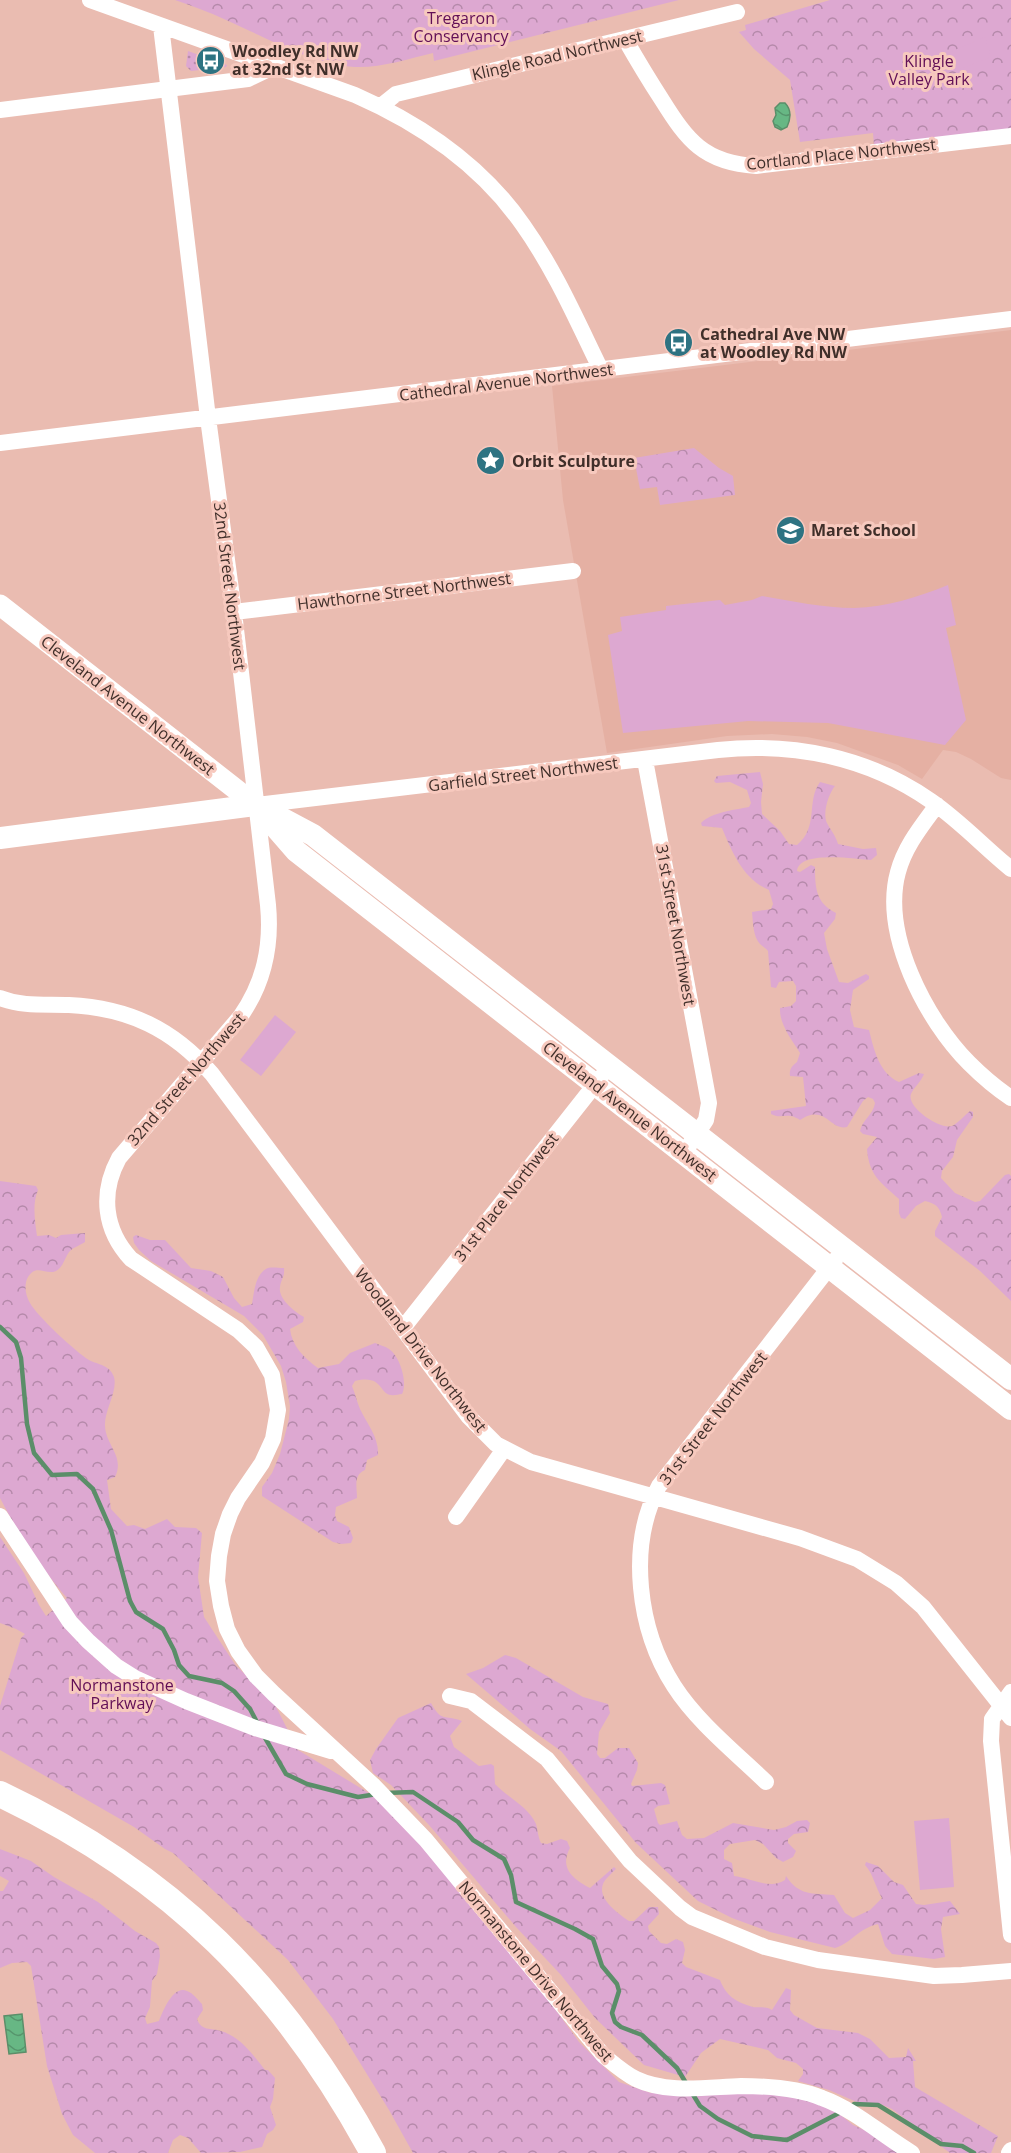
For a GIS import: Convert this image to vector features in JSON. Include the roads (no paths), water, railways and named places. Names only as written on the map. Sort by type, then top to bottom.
[{"type":"main road","name":"Garfield Street Northwest","points":[[0,838],[256,805]]},
{"type":"main road","name":"Cleveland Avenue Northwest","points":[[256,805],[313,835],[610,1066],[696,1135],[1011,1409]]},
{"type":"main road","name":"Cleveland Avenue Northwest","points":[[256,805],[296,851],[683,1154],[1008,1377]]},
{"type":"main road","points":[[441,963],[455,945]]},
{"type":"main road","points":[[989,1392],[1008,1377]]},
{"type":"main road","points":[[0,1794],[32,1809],[134,1872],[189,1916],[237,1960],[305,2042],[328,2075],[373,2153]]},
{"type":"street","points":[[90,0],[355,95],[381,106],[422,129],[459,157],[510,208],[548,264],[601,370]]},
{"type":"street","name":"Klingle Road Northwest","points":[[381,106],[396,94],[737,12]]},
{"type":"street","name":"32nd Street Northwest","points":[[161,26],[208,418],[234,612],[270,927],[268,953],[250,1002],[240,1017],[119,1158],[107,1188],[106,1202],[108,1218],[118,1242],[131,1259],[238,1330],[256,1347],[272,1375],[278,1410],[273,1439],[266,1456],[238,1498],[225,1527],[218,1563],[219,1598],[230,1636],[247,1664],[274,1694],[335,1752]]},
{"type":"street","name":"Cortland Place Northwest","points":[[625,39],[678,126],[690,140],[712,157],[731,163],[756,166],[1011,136]]},
{"type":"street","points":[[0,110],[248,79],[273,67]]},
{"type":"street","name":"Cathedral Avenue Northwest","points":[[0,443],[1011,319]]},
{"type":"street","name":"Hawthorne Street Northwest","points":[[234,612],[573,571]]},
{"type":"street","name":"Cleveland Avenue Northwest","points":[[0,605],[256,805]]},
{"type":"street","name":"Garfield Street Northwest","points":[[256,805],[736,748],[772,747],[803,750],[844,760],[884,775],[910,788],[937,805],[1011,869]]},
{"type":"street","name":"31st Street Northwest","points":[[645,760],[708,1102],[706,1120],[683,1154]]},
{"type":"street","points":[[937,805],[910,843],[898,873],[894,903],[897,933],[919,991],[941,1029],[969,1063],[1011,1098]]},
{"type":"street","name":"Woodland Drive Northwest","points":[[0,998],[24,1004],[88,1006],[124,1014],[167,1034],[187,1047],[201,1061],[468,1416],[504,1449],[531,1462],[819,1544],[876,1570],[923,1607],[1008,1705]]},
{"type":"street","name":"31st Place Northwest","points":[[403,1328],[610,1066]]},
{"type":"street","name":"31st Street Northwest","points":[[766,1782],[682,1697],[663,1668],[654,1648],[643,1605],[640,1572],[643,1541],[653,1498],[676,1463],[837,1258]]},
{"type":"street","points":[[456,1517],[504,1449]]},
{"type":"street","points":[[0,1516],[27,1554],[62,1611],[102,1655],[135,1678],[186,1701],[255,1728],[335,1752]]},
{"type":"street","points":[[450,1696],[471,1701],[547,1759],[630,1862],[692,1917],[765,1947],[808,1959],[934,1976],[962,1976],[1011,1971]]},
{"type":"street","points":[[1008,1705],[992,1719],[991,1741],[1011,1935]]},
{"type":"street","name":"Normanstone Drive Northwest","points":[[335,1752],[380,1792],[432,1848],[603,2055],[622,2071],[652,2085],[688,2088],[743,2086],[784,2090],[823,2098],[912,2153]]},
{"type":"water","points":[[780,103],[785,103],[790,114],[787,127],[781,130],[775,127],[773,121],[776,115],[775,108]]},
{"type":"water","points":[[22,2014],[26,2052],[9,2054],[4,2016]]},
{"type":"waterway","points":[[0,1327],[16,1342],[21,1358],[27,1424],[34,1453],[52,1475],[77,1474],[93,1489],[111,1530],[130,1601],[136,1612],[163,1629],[179,1665],[189,1676],[222,1683],[234,1691],[250,1709],[258,1724]]},
{"type":"waterway","points":[[264,1736],[286,1774],[307,1784],[358,1797],[377,1794]]},
{"type":"waterway","points":[[385,1793],[413,1792],[458,1822],[473,1840],[504,1859],[511,1875],[516,1902],[593,1939],[602,1966],[617,1984],[619,1991],[612,2013],[615,2022],[621,2027],[642,2035],[677,2068],[686,2083]]},
{"type":"waterway","points":[[692,2093],[700,2106],[718,2119],[752,2136],[787,2140],[841,2112]]},
{"type":"waterway","points":[[851,2106],[854,2104],[878,2105],[941,2144],[962,2146],[974,2153]]},
{"type":"place","name":"Woodley Rd NW at 32nd St NW","points":[[211,60]]},
{"type":"place","name":"Cathedral Ave NW at Woodley Rd NW","points":[[679,343]]},
{"type":"place","name":"Orbit Sculpture","points":[[491,461]]},
{"type":"place","name":"Maret School","points":[[790,530]]},
{"type":"park label","name":"Tregaron Conservancy","points":[[461,27]]},
{"type":"park label","name":"Klingle Valley Park","points":[[929,70]]},
{"type":"park label","name":"Normanstone Parkway","points":[[122,1694]]}]
